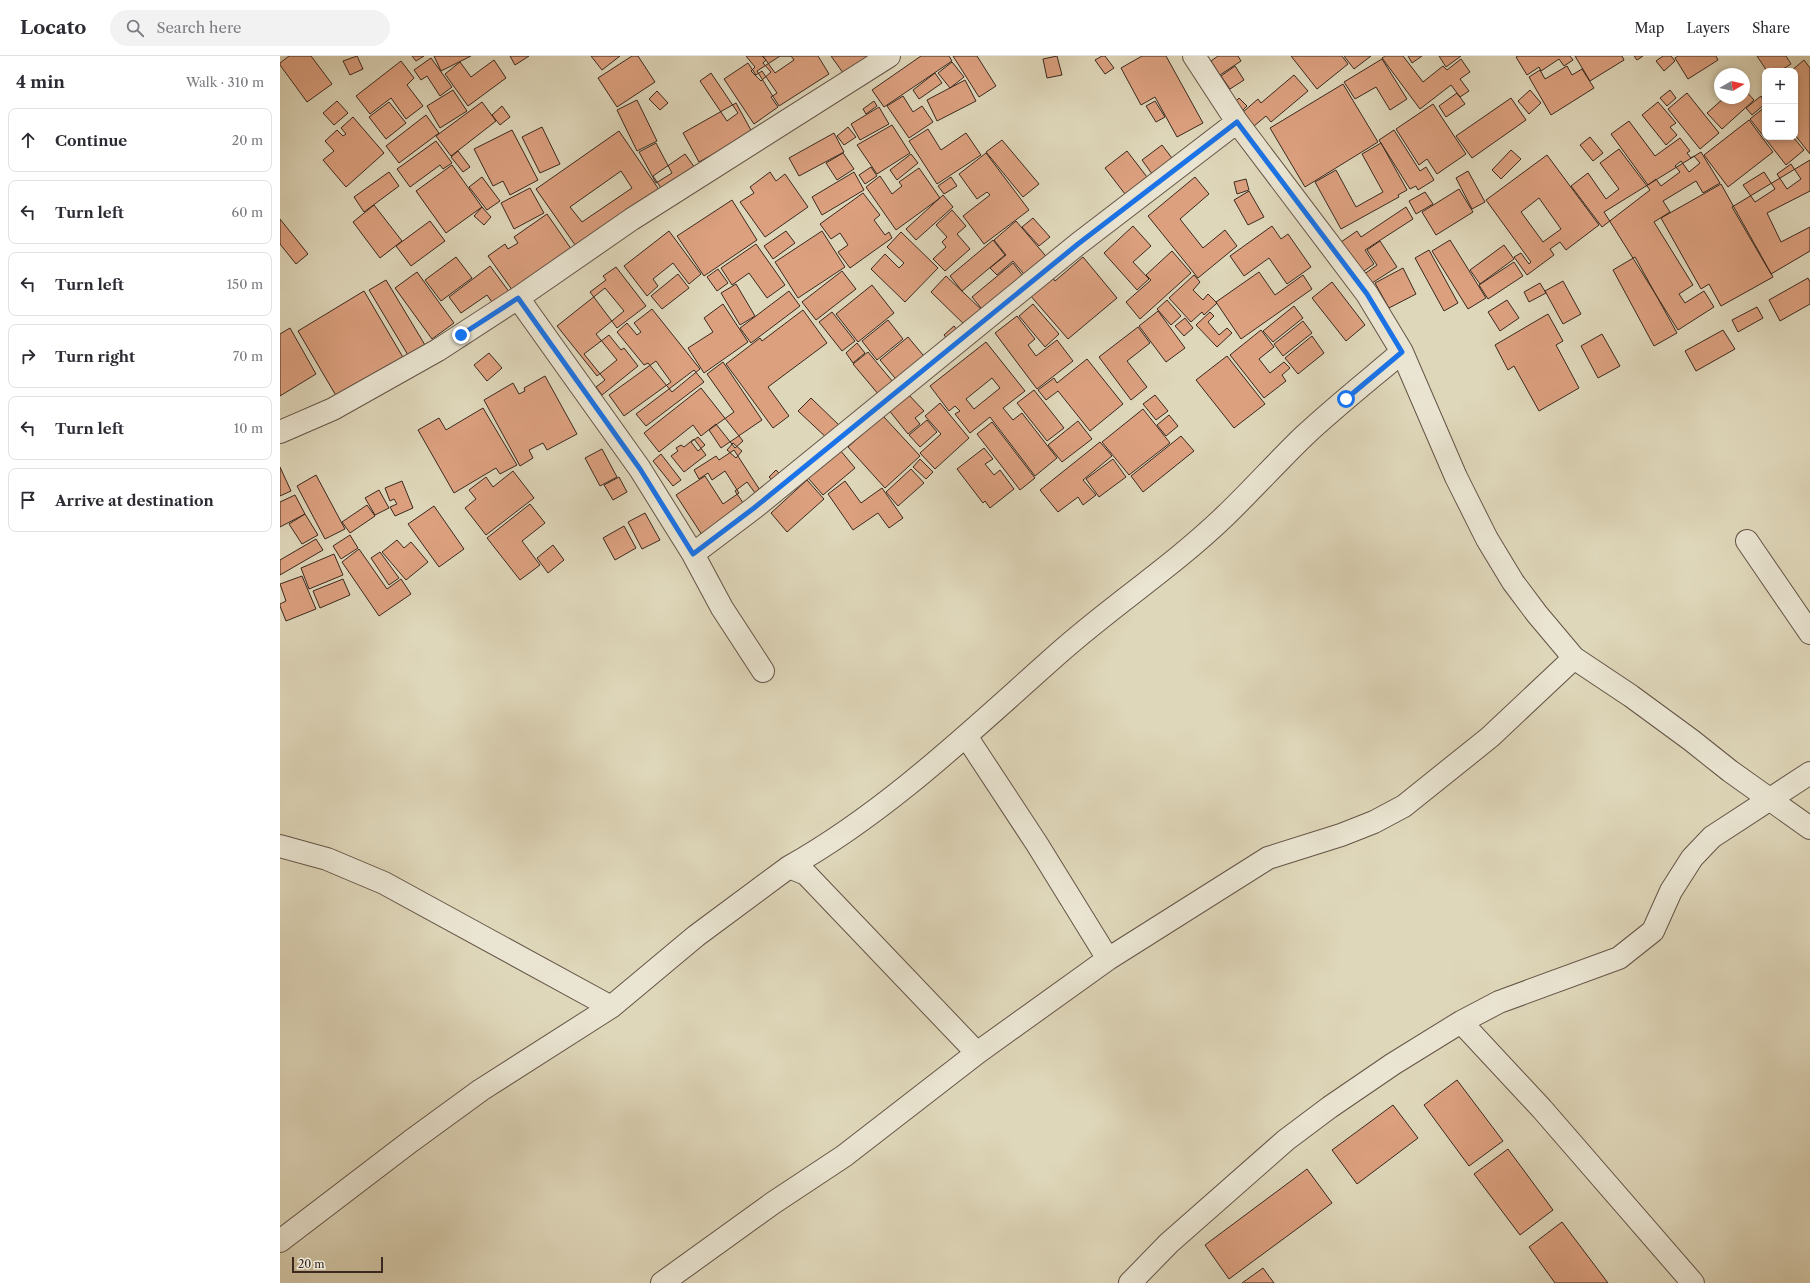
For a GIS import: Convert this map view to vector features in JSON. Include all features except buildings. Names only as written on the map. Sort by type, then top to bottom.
[{"type":"street","points":[[280,432],[347,401],[438,350],[518,298],[632,219],[889,56]]},
{"type":"street","points":[[1194,56],[1237,122],[1367,294],[1402,352],[1456,477],[1487,539],[1513,582],[1574,658],[1631,696],[1769,800],[1810,828]]},
{"type":"street","points":[[693,554],[754,508],[1078,244],[1237,122]]},
{"type":"street","points":[[518,298],[640,469],[693,554],[722,608],[763,672]]},
{"type":"street","points":[[280,1241],[410,1141],[481,1090],[611,1007],[696,936],[789,867],[819,850],[908,785],[1063,650],[1168,566],[1225,516],[1306,435],[1402,352]]},
{"type":"street","points":[[1747,541],[1810,634]]},
{"type":"street","points":[[662,1283],[773,1203],[844,1156],[977,1053],[1108,959],[1268,858],[1341,835],[1374,822],[1404,806],[1490,737],[1574,658]]},
{"type":"street","points":[[966,736],[1037,844],[1108,959]]},
{"type":"street","points":[[1130,1283],[1169,1243],[1286,1140],[1330,1107],[1393,1064],[1461,1022],[1499,1002],[1619,958],[1636,946],[1653,931],[1671,891],[1692,858],[1712,837],[1810,773]]},
{"type":"street","points":[[280,846],[327,859],[384,883],[611,1007]]},
{"type":"street","points":[[789,867],[806,874],[977,1053]]},
{"type":"street","points":[[1461,1022],[1542,1109],[1693,1283]]},
{"type":"route","points":[[461,335],[518,298],[640,469],[693,554],[754,508],[1078,244],[1237,122],[1367,294],[1402,352],[1346,399]]}]
